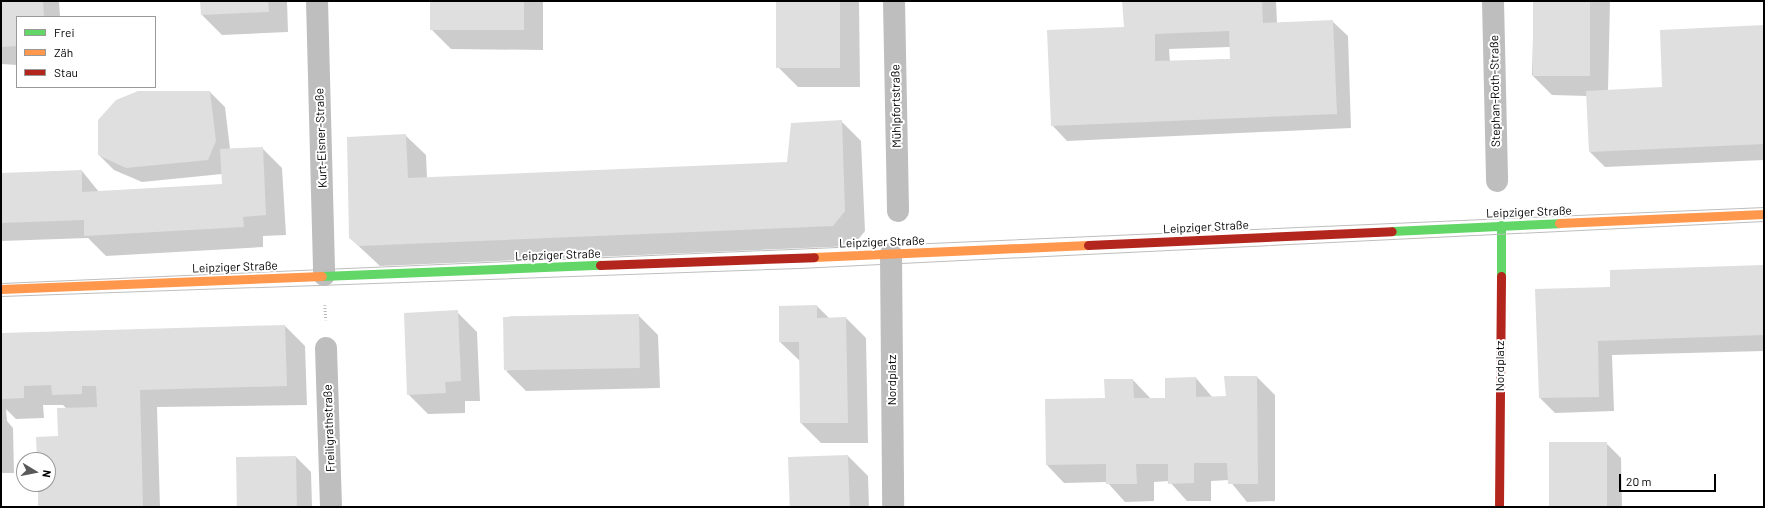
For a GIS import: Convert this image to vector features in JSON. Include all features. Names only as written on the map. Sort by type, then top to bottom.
[{"type":"street","name":"Kurt-Eisner-Straße","points":[[317,1],[324,275]]},
{"type":"street","name":"Mühlpfortstraße","points":[[894,1],[898,210]]},
{"type":"street","name":"Stephan-Roth-Straße","points":[[1493,1],[1497,181]]},
{"type":"street","name":"Leipziger Straße","points":[[1,289],[324,275],[891,254],[1764,214]]},
{"type":"street","name":"Nordplatz","points":[[1499,507],[1501,225]]},
{"type":"street","name":"Nordplatz","points":[[891,254],[893,507]]},
{"type":"street","name":"Freiligrathstraße","points":[[326,348],[331,507]]},
{"type":"path","points":[[324,275],[326,348]]},
{"type":"building","points":[[1,1],[43,1],[44,16],[16,16],[16,46],[1,47]]},
{"type":"building","points":[[200,1],[268,1],[269,12],[201,15]]},
{"type":"building","points":[[430,1],[524,1],[524,30],[430,30]]},
{"type":"building","points":[[776,1],[840,1],[840,68],[776,68]]},
{"type":"building","points":[[1122,1],[1262,1],[1263,23],[1333,20],[1337,114],[1051,126],[1047,30],[1124,27]],"holes":[[[1229,31],[1230,59],[1155,61],[1155,34]]]},
{"type":"building","points":[[1533,1],[1590,1],[1590,76],[1533,76]]},
{"type":"building","points":[[1764,25],[1764,144],[1589,152],[1586,91],[1662,87],[1660,30]]},
{"type":"building","points":[[138,91],[210,91],[216,141],[208,160],[126,168],[98,155],[98,120],[116,100]]},
{"type":"building","points":[[842,120],[845,211],[833,226],[359,246],[349,238],[347,137],[406,134],[408,178],[787,162],[791,123]]},
{"type":"building","points":[[263,147],[266,215],[243,217],[244,227],[84,236],[84,220],[1,223],[1,173],[82,170],[82,192],[222,184],[220,149]]},
{"type":"building","points":[[1764,265],[1764,335],[1598,341],[1599,397],[1539,398],[1535,289],[1610,287],[1610,270]]},
{"type":"building","points":[[817,305],[817,318],[846,317],[848,423],[800,423],[799,342],[779,342],[779,306]]},
{"type":"building","points":[[458,310],[461,381],[445,382],[446,393],[407,395],[404,313]]},
{"type":"building","points":[[639,314],[640,368],[504,370],[503,316]]},
{"type":"building","points":[[285,325],[287,386],[140,390],[143,507],[38,507],[38,492],[56,492],[56,452],[37,452],[36,437],[58,436],[57,408],[97,407],[96,386],[82,386],[82,394],[52,395],[51,385],[24,386],[24,398],[1,399],[1,333]]},
{"type":"building","points":[[1224,376],[1257,376],[1258,484],[1228,484],[1227,463],[1194,463],[1194,483],[1168,484],[1168,464],[1136,464],[1137,484],[1106,484],[1106,464],[1046,465],[1045,399],[1105,398],[1104,379],[1133,379],[1134,398],[1165,398],[1165,378],[1196,377],[1196,397],[1226,396]]},
{"type":"building","points":[[1549,442],[1607,442],[1607,507],[1549,507]]},
{"type":"building","points":[[848,455],[850,507],[790,507],[788,457]]},
{"type":"building","points":[[296,456],[297,507],[237,507],[236,457]]},
{"type":"tram line","points":[[1,283],[1764,207]]},
{"type":"tram line","points":[[1,296],[799,268],[1764,221]]},
{"type":"traffic: fast","points":[[1392,231],[1559,223]]},
{"type":"traffic: fast","points":[[1501,225],[1501,276]]},
{"type":"traffic: fast","points":[[322,276],[600,265]]},
{"type":"traffic: slow","points":[[1559,223],[1764,214]]},
{"type":"traffic: slow","points":[[814,257],[1088,245]]},
{"type":"traffic: slow","points":[[1,289],[322,276]]},
{"type":"traffic: jam","points":[[1088,245],[1392,231]]},
{"type":"traffic: jam","points":[[600,265],[814,257]]},
{"type":"traffic: jam","points":[[1499,507],[1501,276]]}]
